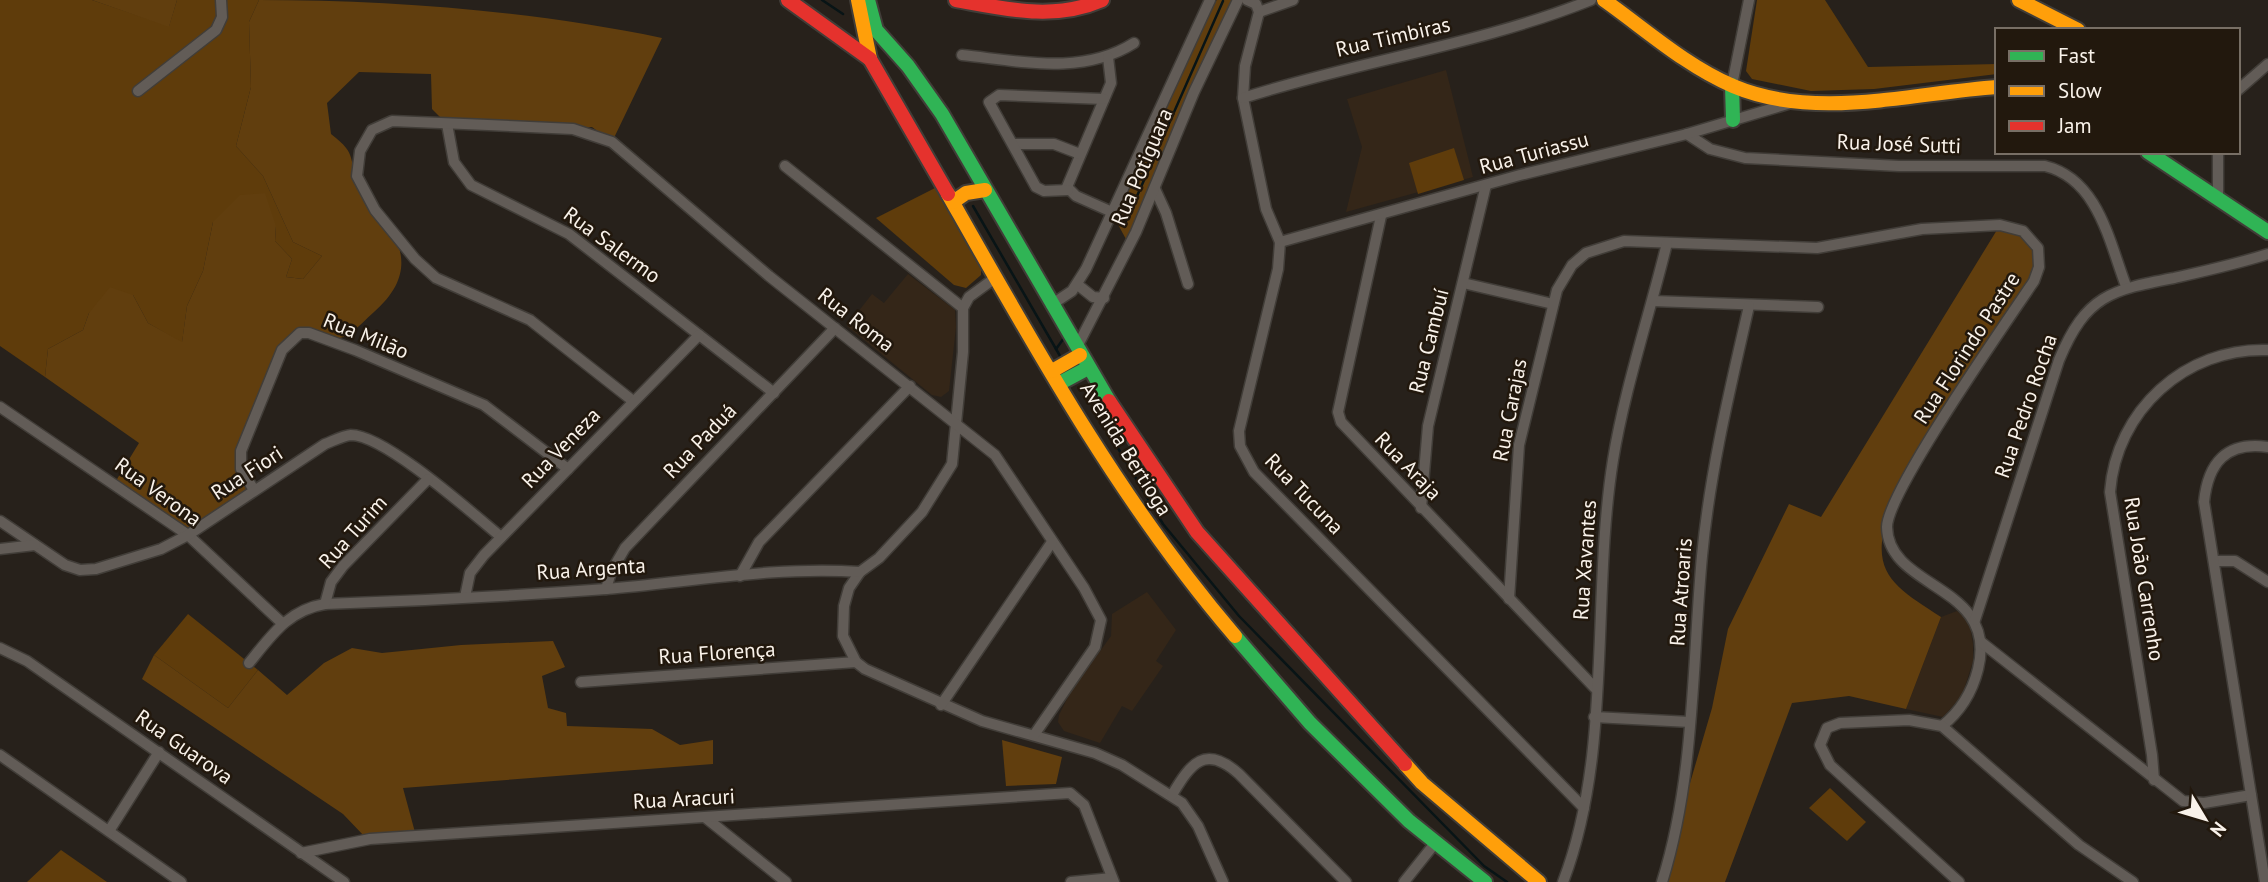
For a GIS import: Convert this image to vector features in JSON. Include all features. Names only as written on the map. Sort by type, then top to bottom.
[{"type":"street","points":[[138,91],[216,30],[222,17],[221,0]]},
{"type":"street","name":"Avenida Bertioga","points":[[788,0],[870,59],[995,278],[1056,377],[1152,530],[1218,617],[1310,723],[1409,821],[1485,882]]},
{"type":"street","points":[[858,0],[870,59]]},
{"type":"street","name":"Avenida Bertioga","points":[[868,0],[871,20],[883,40],[926,89],[1082,356],[1190,523],[1225,566],[1422,783],[1539,882]]},
{"type":"street","points":[[957,0],[1053,13],[1079,10],[1102,0]]},
{"type":"street","name":"Rua Potiguara","points":[[1051,305],[1078,285],[1210,0]]},
{"type":"street","name":"Rua Potiguara","points":[[1082,356],[1104,298],[1155,189],[1194,92],[1238,0]]},
{"type":"street","points":[[1247,0],[1256,4],[1259,12],[1293,0]]},
{"type":"street","name":"Rua Timbiras","points":[[1243,97],[1305,78],[1476,37],[1591,0]]},
{"type":"street","points":[[1604,0],[1732,85],[1798,101],[1836,103],[1995,87]]},
{"type":"street","points":[[1732,120],[1735,106],[1732,85],[1749,0]]},
{"type":"street","points":[[2019,0],[2074,28]]},
{"type":"street","points":[[2035,0],[2084,28]]},
{"type":"street","name":"Rua Tucuna","points":[[1259,12],[1245,66],[1243,97],[1266,209],[1280,242],[1278,269],[1241,413],[1239,431],[1244,458],[1254,472],[1584,808]]},
{"type":"street","points":[[962,55],[1055,64],[1108,57],[1134,43]]},
{"type":"street","points":[[1068,190],[1068,183],[1112,79],[1108,57]]},
{"type":"street","points":[[2240,88],[2268,64]]},
{"type":"street","points":[[1104,99],[993,97],[989,107],[1015,144],[1040,190],[1068,190],[1112,212]]},
{"type":"street","name":"Rua Turiassu","points":[[1280,242],[1687,134],[1798,101]]},
{"type":"street","name":"Rua Roma","points":[[633,401],[530,320],[436,278],[415,259],[375,210],[357,176],[360,151],[368,136],[379,125],[392,121],[573,129],[612,142],[769,276],[995,454],[1097,609],[1101,628],[1095,647],[1034,735]]},
{"type":"street","name":"Rua Salermo","points":[[447,124],[454,162],[471,185],[569,234],[774,393]]},
{"type":"street","name":"Rua José Sutti","points":[[1687,134],[1710,149],[1745,158],[1899,166],[2045,166],[2059,169],[2080,183],[2093,202],[2126,286]]},
{"type":"street","points":[[1015,144],[1054,144],[1080,154]]},
{"type":"street","points":[[2151,154],[2268,232]]},
{"type":"street","points":[[2218,154],[2218,199]]},
{"type":"street","points":[[785,166],[963,308]]},
{"type":"street","name":"Rua Cambuí","points":[[1421,508],[1428,426],[1486,186]]},
{"type":"street","points":[[1155,189],[1166,213],[1188,284]]},
{"type":"street","points":[[953,202],[966,193],[985,190]]},
{"type":"street","name":"Rua Araja","points":[[1381,216],[1338,412],[1344,427],[1595,688]]},
{"type":"street","name":"Rua Florindo Pastre","points":[[1598,247],[1625,241],[1817,248],[1958,225],[2014,227],[2033,238],[2040,258],[2034,281],[1906,480],[1888,517],[1889,537],[1904,561],[1966,609],[1975,620]]},
{"type":"street","name":"Rua Xavantes","points":[[1563,882],[1584,808],[1591,770],[1613,459],[1667,243]]},
{"type":"street","name":"Rua Carajas","points":[[1508,599],[1519,445],[1553,304],[1572,265],[1598,247]]},
{"type":"street","name":"Rua Pedro Rocha","points":[[1975,620],[2067,340],[2091,309],[2126,286],[2268,254]]},
{"type":"street","points":[[995,278],[969,298],[963,308],[952,464],[922,512],[878,558],[860,572],[849,588],[842,623],[846,646],[856,662],[941,705],[982,721],[1113,761],[1172,795],[1189,811],[1223,882]]},
{"type":"street","points":[[1463,283],[1553,304]]},
{"type":"street","points":[[1078,285],[1093,297],[1104,298]]},
{"type":"street","points":[[1653,301],[1818,307]]},
{"type":"street","name":"Rua Atroaris","points":[[1662,882],[1678,822],[1690,722],[1707,504],[1749,306]]},
{"type":"street","name":"Rua Paduá","points":[[606,589],[611,572],[625,548],[835,328]]},
{"type":"street","name":"Rua Milão","points":[[254,490],[241,469],[241,451],[282,350],[300,333],[309,333],[355,350],[484,405],[568,469]]},
{"type":"street","name":"Rua Veneza","points":[[465,597],[470,573],[501,537],[699,335]]},
{"type":"street","name":"Rua João Carrenho","points":[[2154,780],[2112,506],[2112,468],[2127,429],[2171,380],[2215,358],[2268,350]]},
{"type":"street","points":[[1056,377],[1082,356]]},
{"type":"street","points":[[740,576],[759,542],[909,386]]},
{"type":"street","name":"Rua Verona","points":[[0,407],[188,535],[282,622]]},
{"type":"street","name":"Rua Fiori","points":[[0,521],[65,565],[80,570],[96,569],[160,549],[188,535],[325,444],[350,435],[373,442],[428,479],[501,537]]},
{"type":"street","points":[[2265,882],[2204,502],[2210,470],[2218,460],[2237,449],[2268,447]]},
{"type":"street","name":"Rua Turim","points":[[249,663],[282,622],[311,607],[325,604],[331,582],[343,566],[428,479]]},
{"type":"street","points":[[941,705],[1052,542]]},
{"type":"street","points":[[0,549],[35,545]]},
{"type":"street","points":[[2214,561],[2235,561],[2268,582]]},
{"type":"street","name":"Rua Argenta","points":[[325,604],[606,589],[836,570],[860,572]]},
{"type":"street","points":[[1942,726],[1959,710],[1971,691],[1980,659],[1980,642],[1975,620]]},
{"type":"street","points":[[1980,642],[2172,794],[2191,803],[2250,794]]},
{"type":"street","name":"Rua Guarova","points":[[0,648],[27,661],[344,882]]},
{"type":"street","name":"Rua Florença","points":[[581,681],[856,662]]},
{"type":"street","points":[[1594,717],[1690,722]]},
{"type":"street","points":[[1959,882],[1830,765],[1822,752],[1821,737],[1827,728],[1840,723],[1909,720],[1942,726],[2079,845],[2133,882]]},
{"type":"street","points":[[109,831],[159,752]]},
{"type":"street","points":[[0,755],[181,882]]},
{"type":"street","points":[[1172,795],[1188,768],[1197,761],[1220,761],[1239,774],[1346,882]]},
{"type":"street","name":"Rua Aracuri","points":[[301,853],[370,839],[1070,793],[1084,805],[1113,880]]},
{"type":"street","points":[[706,818],[786,882]]},
{"type":"street","points":[[1404,882],[1436,842]]},
{"type":"street","points":[[1071,882],[1113,880]]},
{"type":"shaded area","points":[[0,0],[92,0],[169,26],[177,0],[259,0],[249,22],[251,87],[236,146],[263,176],[293,242],[322,256],[303,279],[286,277],[292,259],[275,241],[276,226],[213,222],[203,271],[187,306],[182,343],[148,323],[133,295],[89,313],[83,330],[48,349],[45,377],[0,346]]},
{"type":"shaded area","points":[[92,0],[177,0],[169,27]]},
{"type":"shaded area","points":[[259,0],[360,2],[462,9],[563,21],[662,38],[612,142],[592,127],[573,129],[447,124],[432,109],[431,74],[359,72],[327,103],[331,134],[346,147],[356,174],[393,231],[399,247],[399,278],[390,295],[349,334],[334,339],[307,335],[293,337],[241,450],[245,475],[254,490],[188,535],[114,484],[139,443],[45,377],[48,349],[83,330],[89,313],[110,287],[133,295],[148,323],[182,342],[187,306],[203,271],[213,222],[240,195],[265,193],[276,226],[275,241],[292,259],[286,277],[303,279],[322,256],[293,242],[263,176],[236,146],[251,87],[249,22]]},
{"type":"shaded area","points":[[1217,0],[1232,0],[1127,241],[1115,219],[1210,7]]},
{"type":"shaded area","points":[[1757,0],[1825,0],[1868,67],[1995,64],[1995,74],[1874,89],[1811,91],[1752,79],[1746,71]]},
{"type":"shaded area","points":[[1446,70],[1473,177],[1346,212],[1362,147],[1347,99]]},
{"type":"shaded area","points":[[1454,148],[1464,180],[1418,194],[1409,163]]},
{"type":"shaded area","points":[[935,188],[981,264],[981,275],[966,288],[954,285],[876,218]]},
{"type":"shaded area","points":[[2000,225],[2023,231],[2040,258],[2034,281],[1888,517],[1883,537],[1882,553],[1891,578],[1912,598],[1941,617],[1906,709],[1849,696],[1792,703],[1725,882],[1661,882],[1712,708],[1728,629],[1789,504],[1821,517]]},
{"type":"shaded area","points":[[908,274],[955,310],[956,327],[949,391],[941,397],[932,395],[847,326],[872,294],[884,303]]},
{"type":"shaded area","points":[[1147,592],[1176,630],[1156,661],[1163,666],[1132,711],[1122,706],[1100,743],[1064,731],[1058,722],[1059,715],[1070,693],[1111,636],[1112,614]]},
{"type":"shaded area","points":[[1957,611],[1969,621],[1973,644],[1973,661],[1962,696],[1943,717],[1906,709],[1941,617]]},
{"type":"shaded area","points":[[188,614],[258,670],[228,708],[154,655]]},
{"type":"shaded area","points":[[553,641],[565,667],[542,676],[548,708],[566,713],[567,726],[652,729],[680,745],[713,740],[713,764],[403,788],[416,836],[365,837],[343,814],[142,679],[154,655],[228,708],[258,670],[287,695],[324,663],[352,648],[382,653],[461,645]]},
{"type":"shaded area","points":[[1002,740],[1062,757],[1056,784],[1006,786]]},
{"type":"shaded area","points":[[1830,788],[1866,822],[1847,841],[1809,808]]},
{"type":"shaded area","points":[[61,850],[107,882],[27,882]]},
{"type":"waterway","points":[[822,0],[843,14]]},
{"type":"waterway","points":[[1126,221],[1223,1]]},
{"type":"waterway","points":[[973,206],[1063,361]]},
{"type":"waterway","points":[[1056,349],[1064,338]]},
{"type":"waterway","points":[[1103,423],[1163,524],[1239,616],[1484,866],[1507,882]]},
{"type":"traffic: fast","points":[[868,0],[876,30],[908,66],[942,114],[1109,401]]},
{"type":"traffic: fast","points":[[1732,85],[1733,120]]},
{"type":"traffic: fast","points":[[2151,154],[2268,232]]},
{"type":"traffic: fast","points":[[1060,383],[1088,368]]},
{"type":"traffic: fast","points":[[1235,636],[1310,723],[1409,821],[1485,882]]},
{"type":"traffic: slow","points":[[858,0],[870,59]]},
{"type":"traffic: slow","points":[[1604,0],[1699,68],[1733,86],[1765,96],[1797,102],[1864,102],[1995,87]]},
{"type":"traffic: slow","points":[[2019,0],[2074,28]]},
{"type":"traffic: slow","points":[[953,202],[966,193],[985,190]]},
{"type":"traffic: slow","points":[[948,194],[1047,366],[1117,478],[1193,585],[1235,636]]},
{"type":"traffic: slow","points":[[1052,371],[1080,355]]},
{"type":"traffic: slow","points":[[1405,764],[1422,783],[1539,882]]},
{"type":"traffic: jam","points":[[788,0],[870,59],[948,194]]},
{"type":"traffic: jam","points":[[956,0],[1048,12],[1102,0]]},
{"type":"traffic: jam","points":[[1109,401],[1197,532],[1405,764]]}]
